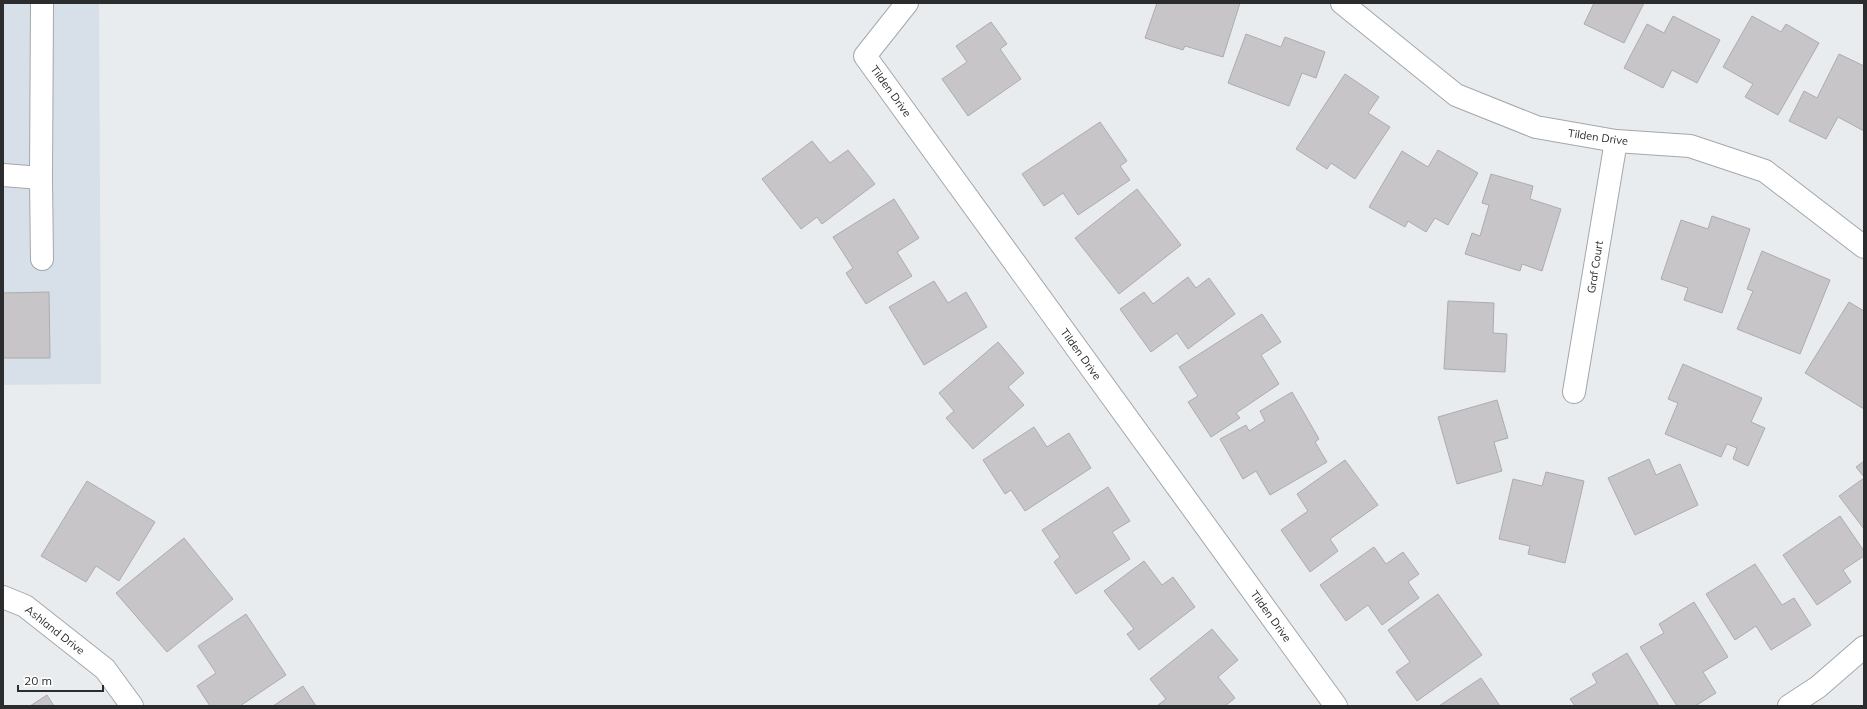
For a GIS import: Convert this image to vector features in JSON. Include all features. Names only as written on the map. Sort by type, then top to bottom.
[{"type":"street","points":[[42,3],[42,259]]},
{"type":"street","name":"Tilden Drive","points":[[907,3],[865,56],[1336,706]]},
{"type":"street","name":"Tilden Drive","points":[[1342,3],[1456,95],[1536,127],[1616,141],[1690,146],[1765,171],[1864,247]]},
{"type":"street","name":"Graf Court","points":[[1574,392],[1616,141]]},
{"type":"street","points":[[3,175],[41,178]]},
{"type":"street","name":"Ashland Drive","points":[[3,597],[25,606],[105,669],[132,706]]},
{"type":"street","points":[[1789,706],[1818,687],[1864,647]]},
{"type":"shaded area","points":[[3,3],[99,3],[101,384],[3,385]]},
{"type":"building","points":[[1157,3],[1240,3],[1223,57],[1185,46],[1183,50],[1145,38]]},
{"type":"building","points":[[1594,3],[1644,3],[1624,43],[1584,24]]},
{"type":"building","points":[[1673,16],[1720,40],[1697,83],[1672,70],[1663,88],[1624,68],[1647,24],[1664,33]]},
{"type":"building","points":[[1752,16],[1781,32],[1786,24],[1819,43],[1778,115],[1745,97],[1753,84],[1723,67]]},
{"type":"building","points":[[991,22],[1007,44],[1000,49],[1021,79],[968,116],[942,79],[967,62],[956,46]]},
{"type":"building","points":[[1246,34],[1281,47],[1285,37],[1325,52],[1316,78],[1302,73],[1289,106],[1228,83]]},
{"type":"building","points":[[1839,54],[1864,66],[1864,131],[1838,117],[1826,139],[1789,121],[1804,91],[1817,98]]},
{"type":"building","points":[[1345,74],[1379,97],[1368,113],[1390,127],[1355,179],[1331,163],[1327,169],[1296,149]]},
{"type":"building","points":[[1100,122],[1127,161],[1120,166],[1130,180],[1078,215],[1063,193],[1044,206],[1022,174]]},
{"type":"building","points":[[812,141],[830,163],[848,150],[875,184],[822,224],[817,217],[801,229],[762,179]]},
{"type":"building","points":[[1438,150],[1478,173],[1448,225],[1435,218],[1426,232],[1408,221],[1405,227],[1369,207],[1402,151],[1428,167]]},
{"type":"building","points":[[1491,174],[1533,186],[1530,199],[1561,209],[1542,271],[1522,264],[1520,271],[1465,254],[1472,233],[1480,236],[1489,205],[1482,203]]},
{"type":"building","points":[[1137,189],[1181,245],[1119,294],[1075,238]]},
{"type":"building","points":[[894,199],[919,238],[897,252],[912,276],[866,304],[846,273],[853,268],[833,237]]},
{"type":"building","points":[[1712,216],[1750,229],[1722,313],[1684,300],[1688,288],[1661,279],[1681,220],[1708,229]]},
{"type":"building","points":[[1762,251],[1830,280],[1800,354],[1737,329],[1753,291],[1747,289]]},
{"type":"building","points":[[1188,277],[1196,288],[1209,278],[1235,314],[1188,349],[1177,333],[1151,352],[1120,309],[1144,292],[1153,304]]},
{"type":"building","points":[[934,281],[948,303],[966,292],[987,327],[924,365],[889,307]]},
{"type":"building","points":[[49,292],[50,358],[3,358],[3,293]]},
{"type":"building","points":[[1448,301],[1494,303],[1493,333],[1507,334],[1505,372],[1444,369]]},
{"type":"building","points":[[1849,302],[1864,311],[1864,409],[1805,373]]},
{"type":"building","points":[[1262,314],[1281,342],[1261,355],[1279,384],[1236,413],[1240,418],[1211,437],[1188,402],[1198,396],[1179,367]]},
{"type":"building","points":[[998,342],[1024,373],[1008,387],[1024,405],[973,449],[946,418],[954,411],[939,393]]},
{"type":"building","points":[[1683,364],[1762,398],[1751,422],[1765,428],[1748,466],[1733,459],[1737,448],[1727,444],[1721,457],[1665,434],[1678,403],[1668,399]]},
{"type":"building","points":[[1292,392],[1319,439],[1315,442],[1327,462],[1270,495],[1256,471],[1243,479],[1220,439],[1246,425],[1249,431],[1265,421],[1260,411]]},
{"type":"building","points":[[1497,400],[1508,438],[1494,442],[1502,471],[1457,484],[1438,417]]},
{"type":"building","points":[[1034,427],[1047,447],[1069,433],[1091,468],[1025,511],[1011,490],[1005,494],[983,460]]},
{"type":"building","points":[[1649,459],[1656,475],[1680,464],[1698,505],[1635,535],[1608,478]]},
{"type":"building","points":[[1345,460],[1378,505],[1330,539],[1338,551],[1310,572],[1281,530],[1308,511],[1297,494]]},
{"type":"building","points":[[1864,461],[1864,477],[1856,467]]},
{"type":"building","points":[[1546,472],[1584,481],[1565,563],[1528,554],[1530,546],[1499,539],[1513,479],[1542,486]]},
{"type":"building","points":[[1864,478],[1864,529],[1839,496]]},
{"type":"building","points":[[87,481],[155,522],[119,581],[96,566],[86,582],[41,556]]},
{"type":"building","points":[[1108,487],[1130,521],[1112,532],[1130,559],[1076,594],[1054,562],[1060,557],[1042,530]]},
{"type":"building","points":[[1840,516],[1864,551],[1864,556],[1843,570],[1851,582],[1817,605],[1783,555]]},
{"type":"building","points":[[184,538],[233,599],[167,652],[116,593]]},
{"type":"building","points":[[1374,547],[1386,564],[1403,552],[1419,574],[1408,582],[1419,598],[1382,625],[1368,605],[1346,621],[1320,585]]},
{"type":"building","points":[[1144,561],[1162,585],[1173,577],[1195,607],[1139,650],[1127,634],[1134,629],[1104,591]]},
{"type":"building","points":[[1755,564],[1782,605],[1794,598],[1811,625],[1771,650],[1756,626],[1735,640],[1706,594]]},
{"type":"building","points":[[1438,594],[1482,655],[1417,701],[1396,672],[1410,662],[1388,630]]},
{"type":"building","points":[[1694,602],[1728,657],[1703,672],[1716,693],[1695,706],[1677,706],[1640,647],[1664,633],[1659,624]]},
{"type":"building","points":[[246,614],[286,675],[240,706],[210,706],[197,686],[216,673],[198,646]]},
{"type":"building","points":[[1212,629],[1238,660],[1218,677],[1235,698],[1225,706],[1159,706],[1158,705],[1166,699],[1150,679]]},
{"type":"building","points":[[1627,653],[1659,706],[1575,706],[1570,699],[1597,683],[1592,674]]},
{"type":"building","points":[[1481,678],[1500,706],[1439,706]]},
{"type":"building","points":[[303,686],[316,706],[273,706]]},
{"type":"building","points":[[47,695],[54,706],[30,706]]}]
